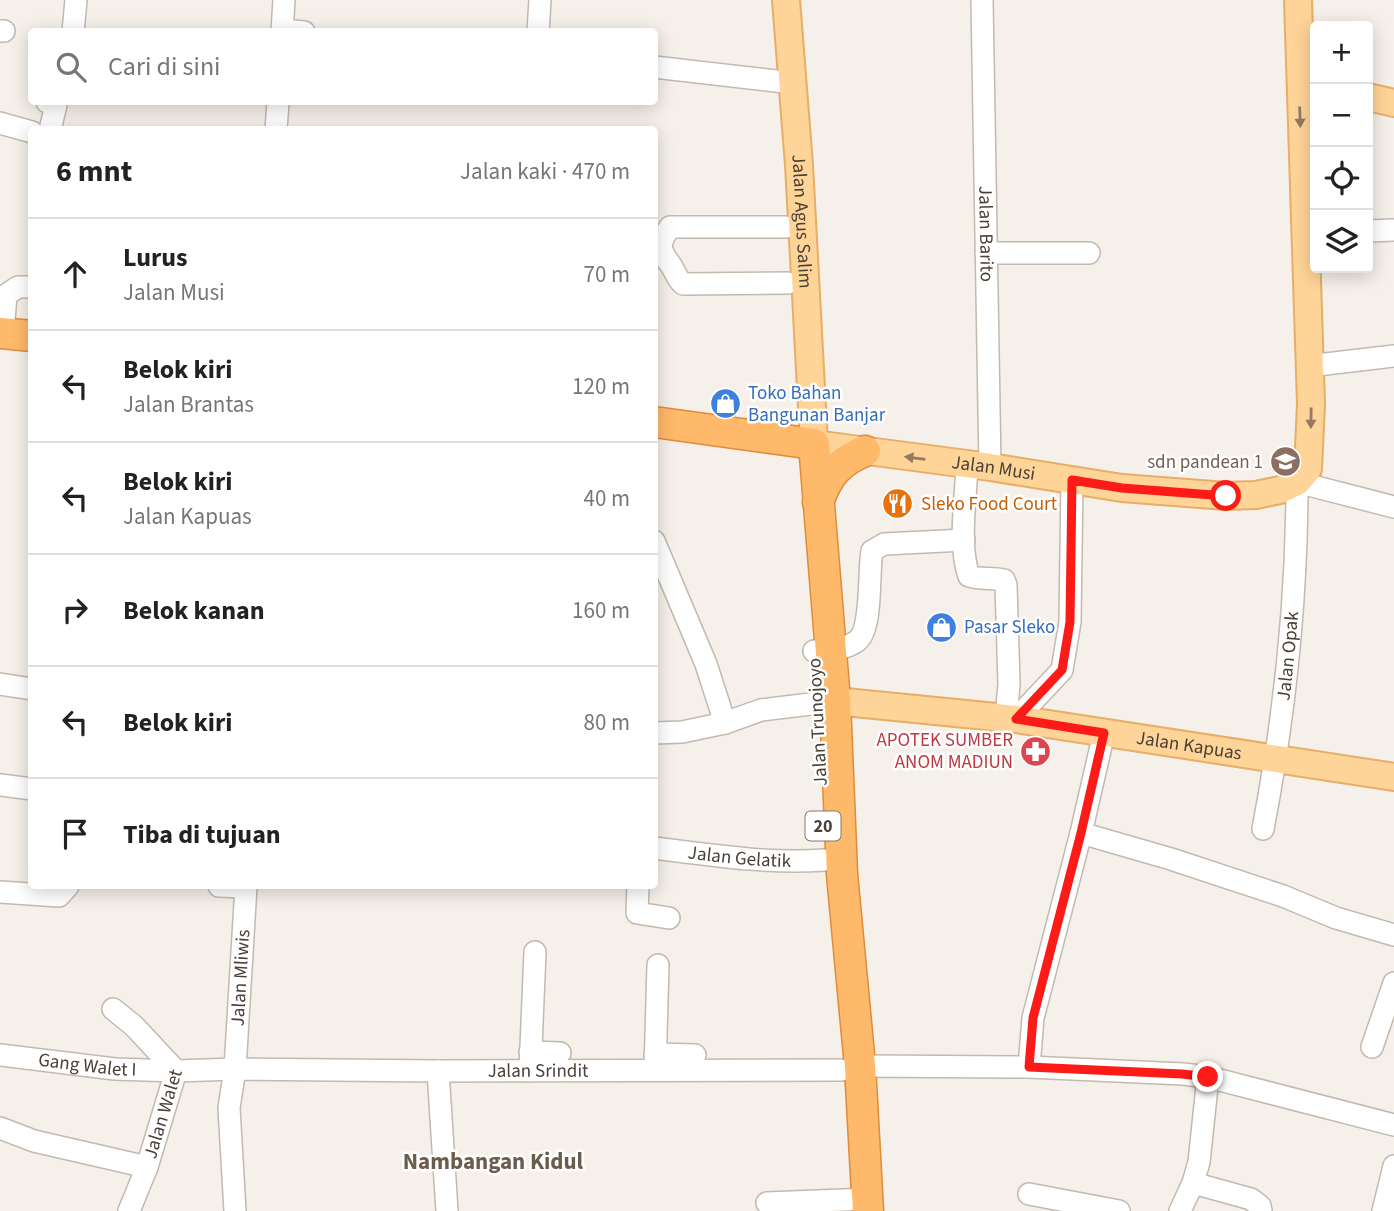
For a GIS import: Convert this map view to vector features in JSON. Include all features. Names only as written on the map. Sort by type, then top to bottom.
[{"type":"highway","points":[[658,423],[806,443]]},
{"type":"highway","name":"Jalan Trunojoyo","points":[[806,443],[818,503],[822,651]]},
{"type":"highway","name":"Jalan Trunojoyo","points":[[806,443],[842,874],[858,1205]]},
{"type":"highway","points":[[818,503],[831,475],[847,459],[865,451]]},
{"type":"highway","name":"Jalan Trunojoyo","points":[[826,702],[824,860],[850,1068]]},
{"type":"main road","points":[[771,0],[785,83]]},
{"type":"main road","points":[[786,0],[785,83],[790,165],[786,227],[788,283],[806,443]]},
{"type":"main road","points":[[1297,0],[1307,83],[1310,231],[1310,457],[1308,468],[1297,482]]},
{"type":"main road","points":[[1373,98],[1394,103]]},
{"type":"main road","name":"Jalan Agus Salim","points":[[790,165],[806,443]]},
{"type":"main road","name":"Jalan Musi","points":[[806,443],[1122,488],[1226,496],[1256,495],[1280,490],[1297,482]]},
{"type":"main road","name":"Jalan Kapuas","points":[[826,702],[966,713],[1394,777]]},
{"type":"street","points":[[73,28],[76,0]]},
{"type":"street","points":[[284,0],[289,28]]},
{"type":"street","points":[[538,28],[540,0]]},
{"type":"street","name":"Jalan Barito","points":[[982,0],[986,253],[979,466],[964,540],[969,576],[995,577],[1004,580],[1006,585],[1011,719]]},
{"type":"street","points":[[658,67],[785,83]]},
{"type":"street","points":[[51,126],[54,105]]},
{"type":"street","points":[[276,126],[278,105]]},
{"type":"street","points":[[0,122],[28,131]]},
{"type":"street","points":[[786,227],[670,227],[664,235],[661,248],[664,258],[683,284],[788,283]]},
{"type":"street","points":[[1373,231],[1394,230]]},
{"type":"street","points":[[986,253],[1089,253]]},
{"type":"street","points":[[12,334],[6,295],[18,287],[28,287]]},
{"type":"street","points":[[1309,366],[1394,356]]},
{"type":"street","points":[[1011,719],[1062,670],[1070,622],[1072,480]]},
{"type":"street","points":[[1297,482],[1394,507]]},
{"type":"street","name":"Jalan Opak","points":[[1263,829],[1276,758],[1293,618],[1297,482]]},
{"type":"street","points":[[822,651],[857,641],[867,626],[872,551],[884,544],[964,540]]},
{"type":"street","points":[[658,550],[706,664],[724,723]]},
{"type":"street","points":[[0,684],[28,688]]},
{"type":"street","points":[[658,733],[682,733],[724,723],[761,710],[826,702]]},
{"type":"street","points":[[1029,1067],[1033,1018],[1104,733]]},
{"type":"street","points":[[0,785],[28,788]]},
{"type":"street","points":[[1081,833],[1184,863],[1283,896],[1336,918],[1394,935]]},
{"type":"street","name":"Jalan Gelatik","points":[[658,848],[745,859],[796,862],[824,860]]},
{"type":"street","points":[[0,892],[59,896],[65,889]]},
{"type":"street","name":"Jalan Mliwis","points":[[235,1211],[229,1108],[235,1069],[246,889]]},
{"type":"street","points":[[638,889],[637,913],[669,918]]},
{"type":"street","points":[[536,953],[530,1062],[560,1054]]},
{"type":"street","points":[[658,965],[655,1062],[695,1055]]},
{"type":"street","points":[[1372,1047],[1394,983]]},
{"type":"street","points":[[113,1009],[134,1026],[176,1071]]},
{"type":"street","name":"Gang Walet I","points":[[0,1055],[116,1069],[176,1071]]},
{"type":"street","name":"Jalan Srindit","points":[[235,1069],[438,1071],[530,1062],[655,1062],[850,1068],[1029,1067],[1182,1074],[1208,1077],[1394,1125]]},
{"type":"street","name":"Jalan Walet","points":[[129,1211],[147,1167],[176,1071],[235,1069]]},
{"type":"street","points":[[438,1071],[447,1211]]},
{"type":"street","points":[[1180,1211],[1193,1183],[1200,1151],[1208,1077]]},
{"type":"street","points":[[0,1128],[34,1141],[147,1167]]},
{"type":"street","points":[[1383,1211],[1394,1166]]},
{"type":"street","points":[[1193,1183],[1251,1199],[1260,1206],[1261,1211]]},
{"type":"street","points":[[1029,1194],[1119,1211]]},
{"type":"street","points":[[767,1203],[858,1205]]},
{"type":"place","name":"Toko Bahan Bangunan Banjar","points":[[725,404]]},
{"type":"place","name":"sdn pandean 1","points":[[1286,462]]},
{"type":"place","name":"Sleko Food Court","points":[[898,504]]},
{"type":"place","name":"Pasar Sleko","points":[[941,627]]},
{"type":"place","name":"APOTEK SUMBER ANOM MADIUN","points":[[1036,751]]},
{"type":"district","name":"Nambangan Kidul","points":[[493,1161]]},
{"type":"route","points":[[1208,1077],[1029,1067],[1033,1018],[1104,733],[1016,719],[1062,670],[1070,622],[1072,480],[1122,488],[1226,496]]}]
